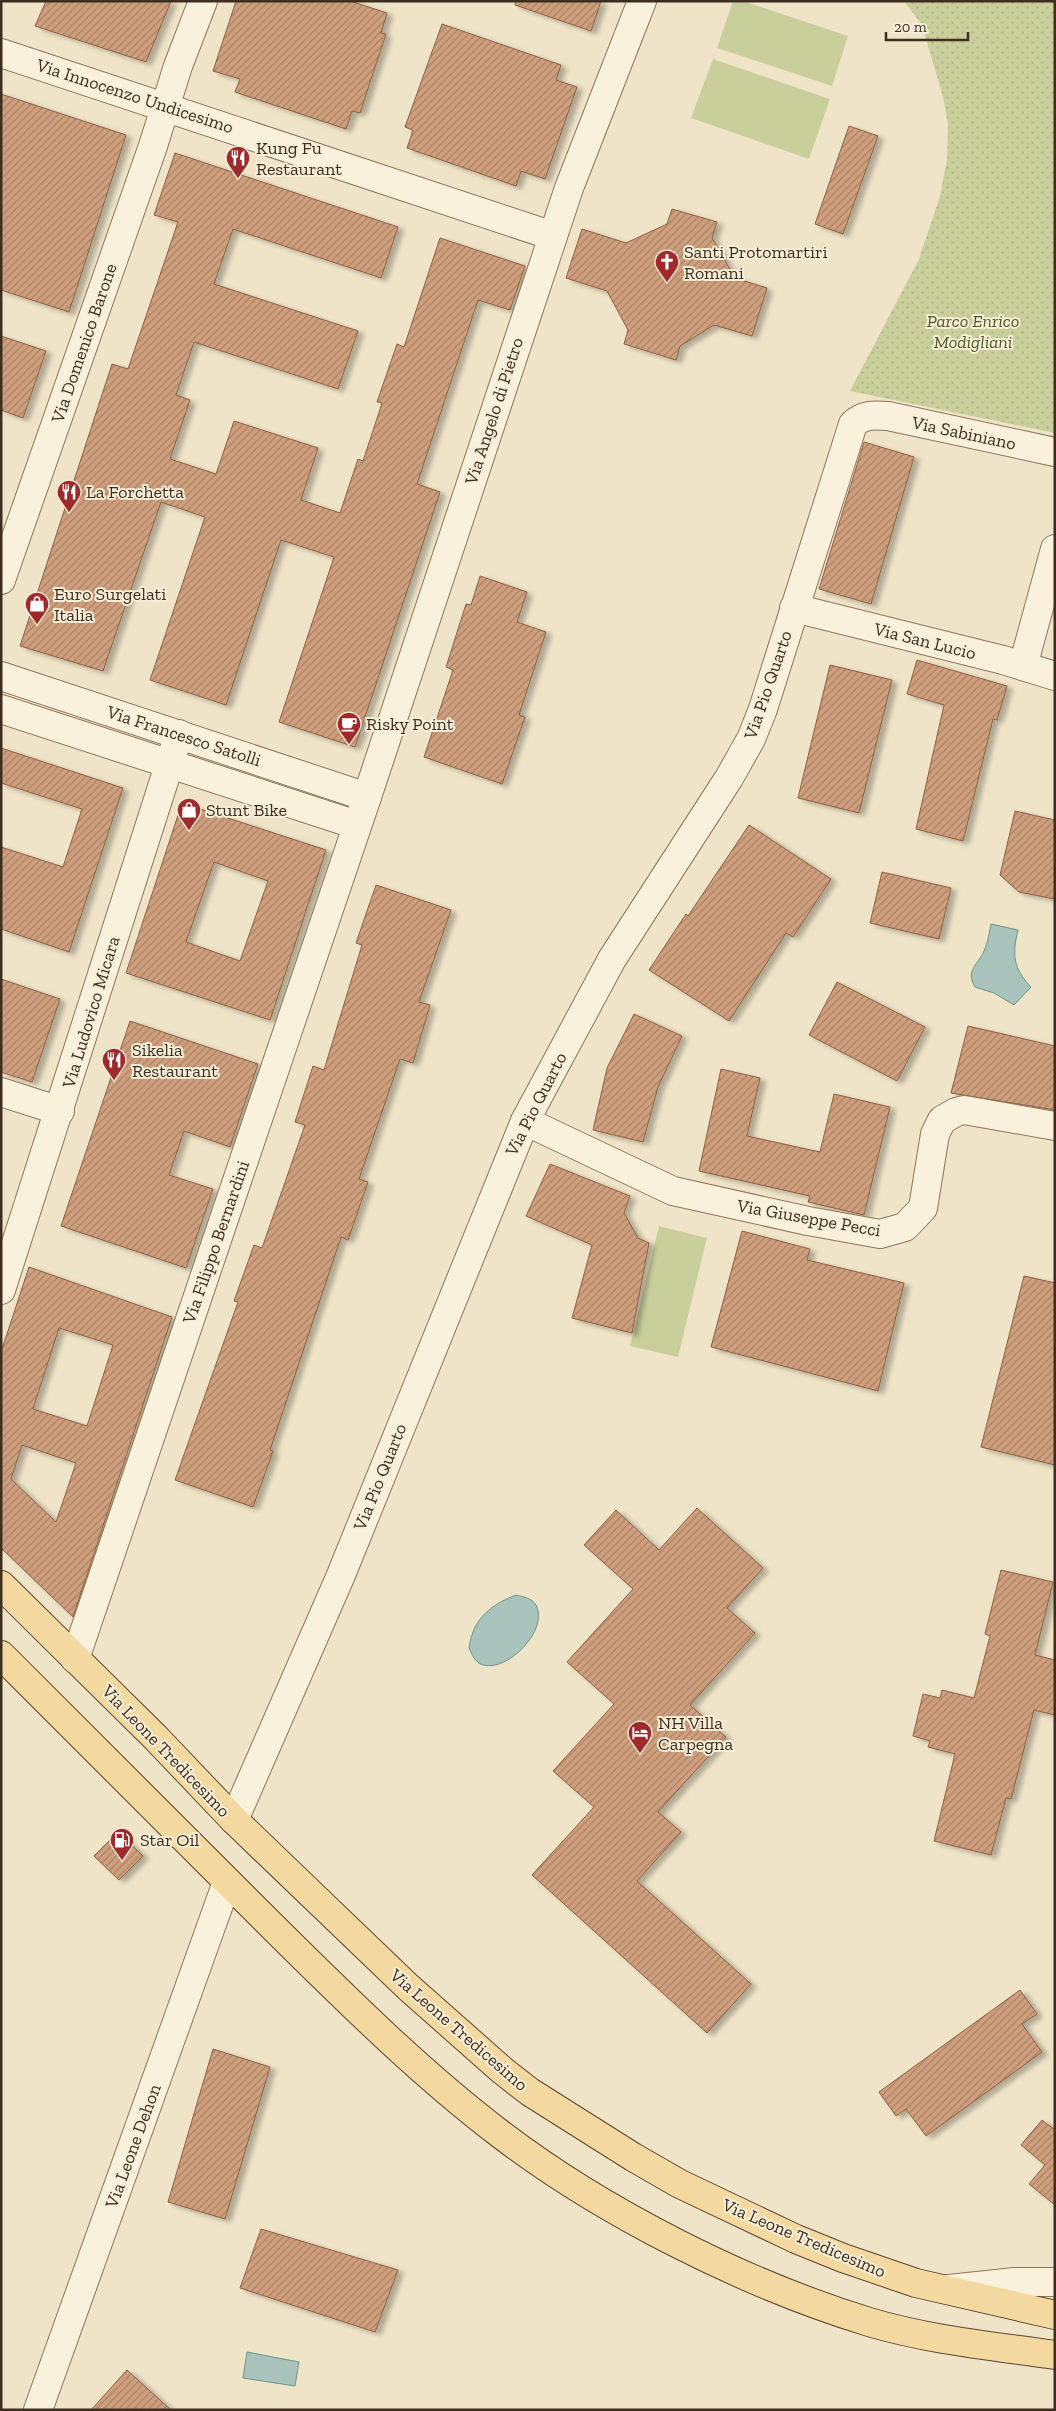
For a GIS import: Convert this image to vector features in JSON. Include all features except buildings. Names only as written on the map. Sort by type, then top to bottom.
[{"type":"main road","name":"Via Leone Tredicesimo","points":[[1,1585],[156,1738],[234,1820],[408,1987],[503,2071],[530,2092],[641,2162],[737,2212],[843,2258],[944,2290],[1055,2314]]},
{"type":"main road","points":[[1,1655],[227,1882],[408,2058],[501,2135],[583,2189],[702,2255],[797,2296],[866,2321],[904,2332],[1055,2355]]},
{"type":"main road","points":[[1009,2348],[1055,2373]]},
{"type":"street","name":"Via Domenico Barone","points":[[1,580],[203,1]]},
{"type":"street","name":"Via Angelo di Pietro","points":[[357,825],[552,236],[642,1]]},
{"type":"street","name":"Via Innocenzo Undicesimo","points":[[1,53],[552,236]]},
{"type":"street","name":"Via Sabiniano","points":[[873,415],[1055,452]]},
{"type":"street","name":"Via Pio Quarto","points":[[234,1820],[341,1575],[525,1121],[612,959],[729,778],[751,739],[763,709],[848,437],[853,424],[861,417],[873,415]]},
{"type":"street","points":[[1022,666],[1055,549]]},
{"type":"street","name":"Via San Lucio","points":[[794,608],[1055,676]]},
{"type":"street","name":"Via Francesco Satolli","points":[[1,676],[367,797]]},
{"type":"street","name":"Via Francesco Satolli","points":[[1,709],[357,825]]},
{"type":"street","name":"Via Ludovico Micara","points":[[1,1290],[60,1111],[179,734]]},
{"type":"street","name":"Via Filippo Bernardini","points":[[75,1659],[357,825]]},
{"type":"street","points":[[1,1092],[60,1111]]},
{"type":"street","name":"Via Giuseppe Pecci","points":[[525,1121],[674,1191],[808,1221],[880,1234],[905,1227],[922,1208],[938,1125],[948,1115],[964,1110],[1055,1126]]},
{"type":"street","name":"Via Leone Dehon","points":[[38,2410],[227,1882]]},
{"type":"street","points":[[944,2290],[1015,2282],[1055,2282]]},
{"type":"green space","points":[[733,1],[743,1],[848,36],[832,86],[717,48]]},
{"type":"green space","name":"Parco Enrico Modigliani","points":[[904,1],[1055,1],[1055,433],[850,391],[919,259],[940,196],[947,159],[948,124],[943,97],[922,25]]},
{"type":"green space","points":[[713,59],[830,99],[809,159],[691,118]]},
{"type":"green space","points":[[659,1226],[707,1238],[678,1357],[630,1346]]},
{"type":"water","points":[[991,924],[1018,930],[1015,947],[1017,967],[1031,987],[1014,1005],[994,993],[975,987],[972,981],[972,972],[985,948]]},
{"type":"water","points":[[516,1595],[530,1599],[536,1605],[538,1615],[537,1626],[532,1637],[514,1656],[504,1662],[493,1665],[480,1664],[474,1658],[469,1648],[474,1629],[484,1614],[498,1603]]},
{"type":"water","points":[[247,2352],[299,2362],[295,2386],[243,2378]]},
{"type":"place","name":"Kung Fu Restaurant","points":[[238,179]]},
{"type":"place","name":"Santi Protomartiri Romani","points":[[667,283]]},
{"type":"place","name":"La Forchetta","points":[[69,513]]},
{"type":"place","name":"Euro Surgelati Italia","points":[[37,625]]},
{"type":"place","name":"Risky Point","points":[[349,745]]},
{"type":"place","name":"Stunt Bike","points":[[189,831]]},
{"type":"place","name":"Sikelia Restaurant","points":[[114,1081]]},
{"type":"place","name":"NH Villa Carpegna","points":[[640,1754]]},
{"type":"place","name":"Star Oil","points":[[122,1861]]}]
